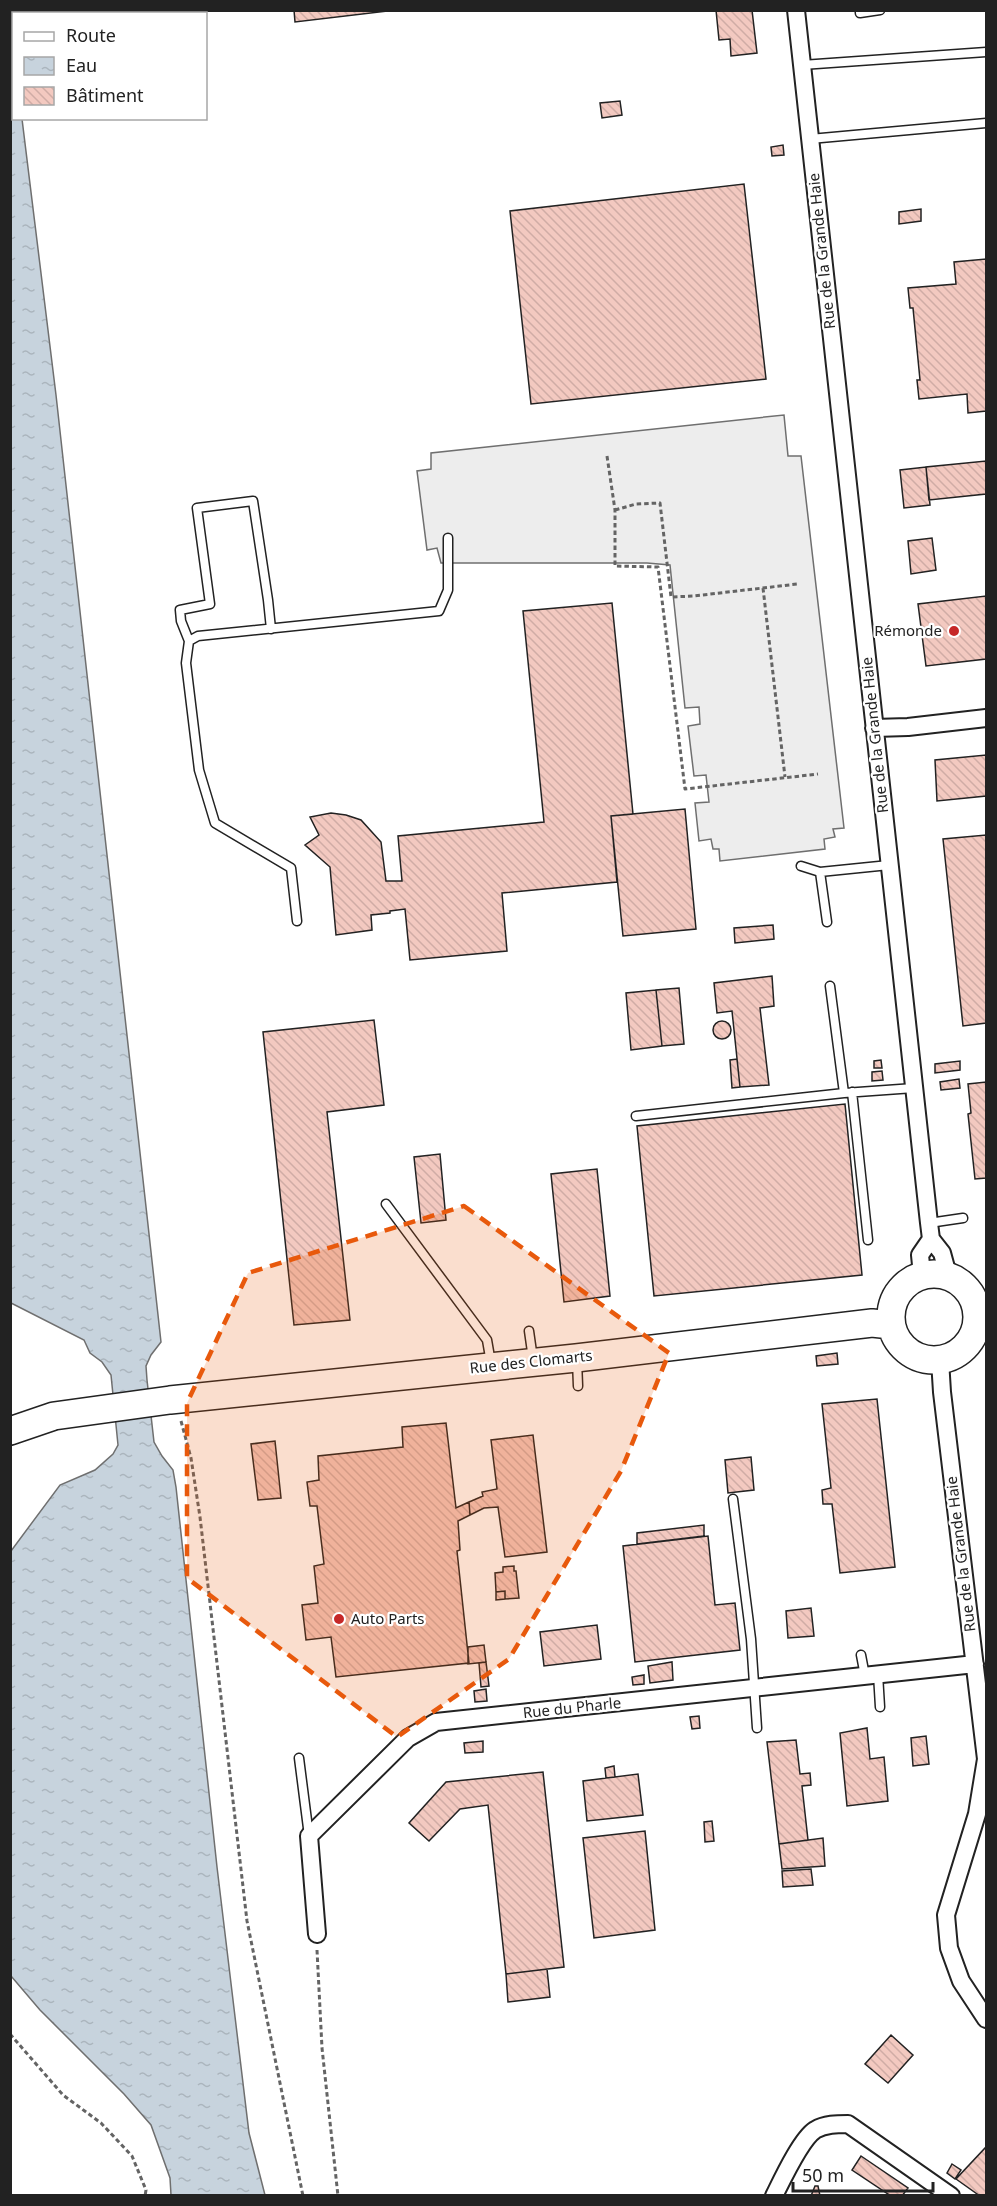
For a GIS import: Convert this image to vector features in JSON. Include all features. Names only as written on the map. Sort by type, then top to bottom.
[{"type":"main road","points":[[935,1275],[960,1281],[969,1291],[982,1315],[971,1340],[963,1350],[952,1357],[927,1360],[914,1356],[896,1338],[891,1325],[890,1312],[894,1300],[910,1280],[935,1275]]},
{"type":"main road","name":"Rue des Clomarts","points":[[10,1431],[54,1416],[99,1410],[175,1410],[492,1366],[872,1323],[891,1325]]},
{"type":"street","name":"Rue de la Grande Haie","points":[[796,10],[930,1231],[942,1253],[935,1275]]},
{"type":"street","points":[[874,728],[908,727],[987,718]]},
{"type":"street","points":[[930,1231],[920,1255],[935,1275]]},
{"type":"street","name":"Rue de la Grande Haie","points":[[940,1360],[942,1392],[981,1663],[986,1759],[977,1814],[946,1915],[949,1948],[961,1981],[987,2019]]},
{"type":"street","name":"Rue du Pharle","points":[[309,1836],[408,1738],[436,1722],[981,1663]]},
{"type":"street","points":[[309,1836],[316,1934]]},
{"type":"street","points":[[774,2196],[797,2152],[813,2131],[829,2125],[848,2124],[951,2196]]},
{"type":"lane","points":[[860,10],[860,13],[880,10]]},
{"type":"lane","points":[[802,65],[987,52]]},
{"type":"lane","points":[[810,139],[987,123]]},
{"type":"lane","points":[[271,628],[254,501],[197,508],[210,604],[180,610],[181,621],[189,642],[186,663],[199,770],[215,823],[291,868],[297,921]]},
{"type":"lane","points":[[189,642],[198,636],[439,611],[448,590],[448,538]]},
{"type":"lane","points":[[801,866],[820,872],[889,865]]},
{"type":"lane","points":[[820,872],[827,922]]},
{"type":"lane","points":[[830,986],[848,1092],[868,1240]]},
{"type":"lane","points":[[636,1116],[848,1092],[914,1088]]},
{"type":"lane","points":[[386,1204],[487,1340],[492,1366]]},
{"type":"lane","points":[[930,1231],[963,1218]]},
{"type":"lane","points":[[529,1331],[534,1362]]},
{"type":"lane","points":[[576,1358],[578,1386]]},
{"type":"lane","points":[[733,1499],[751,1639],[757,1728]]},
{"type":"lane","points":[[861,1655],[871,1675],[880,1707]]},
{"type":"lane","points":[[299,1758],[309,1836]]},
{"type":"path","points":[[607,456],[615,510],[615,566],[658,567],[685,789],[818,774]]},
{"type":"path","points":[[615,510],[636,504],[660,503],[671,597]]},
{"type":"path","points":[[662,598],[797,584]]},
{"type":"path","points":[[763,588],[785,777]]},
{"type":"path","points":[[175,1410],[191,1458],[200,1517],[247,1921],[303,2196]]},
{"type":"path","points":[[316,1934],[322,2048],[338,2196]]},
{"type":"path","points":[[10,2034],[63,2095],[101,2123],[132,2156],[146,2190],[146,2196]]},
{"type":"highlighted area","points":[[464,1206],[669,1353],[621,1471],[509,1659],[397,1737],[187,1578],[187,1403],[248,1273]]},
{"type":"shaded area","points":[[784,415],[788,456],[801,456],[844,828],[833,829],[835,837],[824,839],[825,849],[720,861],[719,849],[713,849],[711,839],[699,841],[695,803],[709,802],[706,775],[694,776],[688,726],[700,724],[699,707],[685,708],[670,565],[441,563],[437,548],[427,550],[417,471],[431,469],[431,453]]},
{"type":"water","points":[[10,23],[12,120],[22,120],[56,395],[161,1342],[146,1366],[154,1442],[173,1470],[176,1487],[217,1867],[249,2133],[265,2195],[171,2195],[170,2178],[151,2125],[124,2094],[40,2010],[11,1976],[11,1551],[60,1485],[95,1470],[113,1454],[118,1445],[111,1375],[102,1362],[90,1353],[84,1340],[11,1303]]},
{"type":"building","points":[[294,10],[396,10],[295,22]]},
{"type":"building","points":[[716,10],[752,10],[757,53],[731,56],[730,39],[719,40]]},
{"type":"building","points":[[620,101],[622,115],[602,118],[600,103]]},
{"type":"building","points":[[783,145],[784,155],[772,156],[771,147]]},
{"type":"building","points":[[744,184],[766,379],[531,404],[510,211]]},
{"type":"building","points":[[921,209],[921,221],[899,224],[899,212]]},
{"type":"building","points":[[986,259],[986,411],[968,413],[967,394],[919,399],[917,380],[920,380],[913,308],[910,308],[908,288],[956,284],[954,262]]},
{"type":"building","points":[[986,461],[986,494],[929,500],[926,467]]},
{"type":"building","points":[[926,467],[930,505],[904,508],[900,470]]},
{"type":"building","points":[[932,538],[936,570],[911,574],[908,541]]},
{"type":"building","name":"Rémonde","points":[[986,596],[986,659],[926,666],[918,604]]},
{"type":"building","points":[[612,603],[633,814],[611,816],[617,882],[502,893],[507,951],[410,960],[405,909],[371,915],[372,930],[336,935],[330,867],[305,845],[319,835],[310,817],[331,813],[361,820],[381,842],[386,881],[402,881],[398,836],[544,822],[523,611]]},
{"type":"building","points":[[986,755],[986,796],[937,801],[935,760]]},
{"type":"building","points":[[685,809],[696,929],[623,936],[611,816]]},
{"type":"building","points":[[986,835],[986,1023],[963,1026],[943,839]]},
{"type":"building","points":[[773,925],[774,939],[735,943],[734,928]]},
{"type":"building","points":[[772,976],[774,1006],[760,1008],[769,1085],[740,1087],[732,1011],[717,1013],[714,983]]},
{"type":"building","points":[[679,988],[684,1044],[662,1046],[656,990]]},
{"type":"building","points":[[656,990],[662,1046],[631,1050],[626,993]]},
{"type":"building","points":[[374,1020],[384,1105],[327,1112],[350,1320],[294,1325],[263,1032]]},
{"type":"building","points":[[722,1021],[728,1024],[731,1030],[728,1036],[722,1039],[716,1036],[713,1030],[716,1024]]},
{"type":"building","points":[[737,1059],[740,1087],[732,1088],[730,1060]]},
{"type":"building","points":[[881,1060],[882,1068],[874,1068],[874,1061]]},
{"type":"building","points":[[960,1061],[960,1070],[935,1073],[935,1064]]},
{"type":"building","points":[[882,1071],[883,1080],[872,1081],[872,1072]]},
{"type":"building","points":[[959,1079],[960,1088],[941,1090],[940,1082]]},
{"type":"building","points":[[986,1082],[986,1178],[975,1179],[968,1114],[971,1113],[968,1084]]},
{"type":"building","points":[[845,1104],[862,1275],[654,1296],[637,1126]]},
{"type":"building","points":[[440,1154],[446,1220],[421,1223],[414,1157]]},
{"type":"building","points":[[597,1169],[610,1296],[564,1302],[551,1174]]},
{"type":"building","points":[[837,1353],[838,1364],[817,1366],[816,1356]]},
{"type":"building","points":[[877,1399],[895,1567],[840,1573],[832,1504],[823,1504],[822,1490],[831,1488],[822,1404]]},
{"type":"building","points":[[446,1423],[456,1508],[469,1502],[470,1515],[458,1521],[460,1550],[457,1551],[469,1663],[336,1677],[331,1637],[306,1640],[302,1605],[318,1603],[314,1566],[324,1564],[317,1506],[310,1506],[307,1482],[319,1480],[318,1456],[403,1447],[402,1427]]},
{"type":"building","points":[[533,1435],[547,1552],[505,1557],[498,1507],[484,1508],[470,1515],[469,1502],[483,1496],[482,1492],[497,1489],[491,1440]]},
{"type":"building","points":[[275,1441],[281,1498],[258,1500],[251,1444]]},
{"type":"building","points":[[751,1457],[754,1490],[728,1493],[725,1460]]},
{"type":"building","points":[[704,1525],[704,1536],[637,1544],[637,1533]]},
{"type":"building","points":[[708,1536],[715,1605],[735,1603],[740,1650],[635,1662],[623,1546]]},
{"type":"building","points":[[514,1566],[519,1598],[505,1599],[505,1591],[496,1592],[495,1573],[503,1572],[503,1567]]},
{"type":"building","points":[[505,1591],[505,1599],[496,1600],[496,1592]]},
{"type":"building","points":[[811,1608],[814,1636],[788,1638],[786,1611]]},
{"type":"building","points":[[597,1625],[601,1659],[544,1666],[540,1632]]},
{"type":"building","points":[[484,1645],[486,1662],[468,1664],[468,1647]]},
{"type":"building","points":[[486,1662],[489,1686],[481,1687],[479,1663]]},
{"type":"building","points":[[672,1662],[673,1680],[650,1683],[648,1666]]},
{"type":"building","points":[[644,1675],[644,1684],[633,1685],[632,1677]]},
{"type":"building","points":[[486,1689],[487,1701],[475,1702],[474,1691]]},
{"type":"building","points":[[699,1716],[700,1728],[692,1729],[690,1717]]},
{"type":"building","points":[[867,1728],[870,1759],[884,1757],[888,1801],[847,1806],[840,1733]]},
{"type":"building","points":[[926,1736],[929,1764],[913,1766],[911,1738]]},
{"type":"building","points":[[796,1740],[800,1774],[810,1773],[811,1785],[802,1786],[808,1840],[779,1844],[767,1742]]},
{"type":"building","points":[[483,1741],[483,1752],[465,1753],[464,1743]]},
{"type":"building","points":[[614,1766],[615,1777],[606,1778],[605,1768]]},
{"type":"building","points":[[543,1772],[564,1967],[506,1974],[488,1805],[460,1809],[429,1841],[409,1823],[446,1782]]},
{"type":"building","points":[[638,1774],[643,1815],[587,1821],[583,1781]]},
{"type":"building","points":[[712,1821],[714,1841],[705,1842],[704,1822]]},
{"type":"building","points":[[645,1831],[655,1930],[594,1938],[583,1838]]},
{"type":"building","points":[[823,1838],[825,1866],[782,1869],[779,1844]]},
{"type":"building","points":[[811,1869],[813,1885],[783,1887],[782,1871]]},
{"type":"building","points":[[547,1969],[550,1997],[508,2002],[506,1974]]},
{"type":"building","points":[[891,2035],[913,2055],[888,2083],[865,2064]]},
{"type":"building","points":[[986,2147],[986,2196],[980,2196],[956,2179]]},
{"type":"building","points":[[861,2156],[908,2188],[902,2196],[891,2196],[852,2170]]},
{"type":"building","points":[[952,2164],[961,2170],[955,2179],[947,2173]]},
{"type":"building","points":[[815,2186],[818,2186],[820,2196],[811,2196]]},
{"type":"place","name":"Rémonde","points":[[954,631]]},
{"type":"place","name":"Auto Parts","points":[[339,1619]]}]
